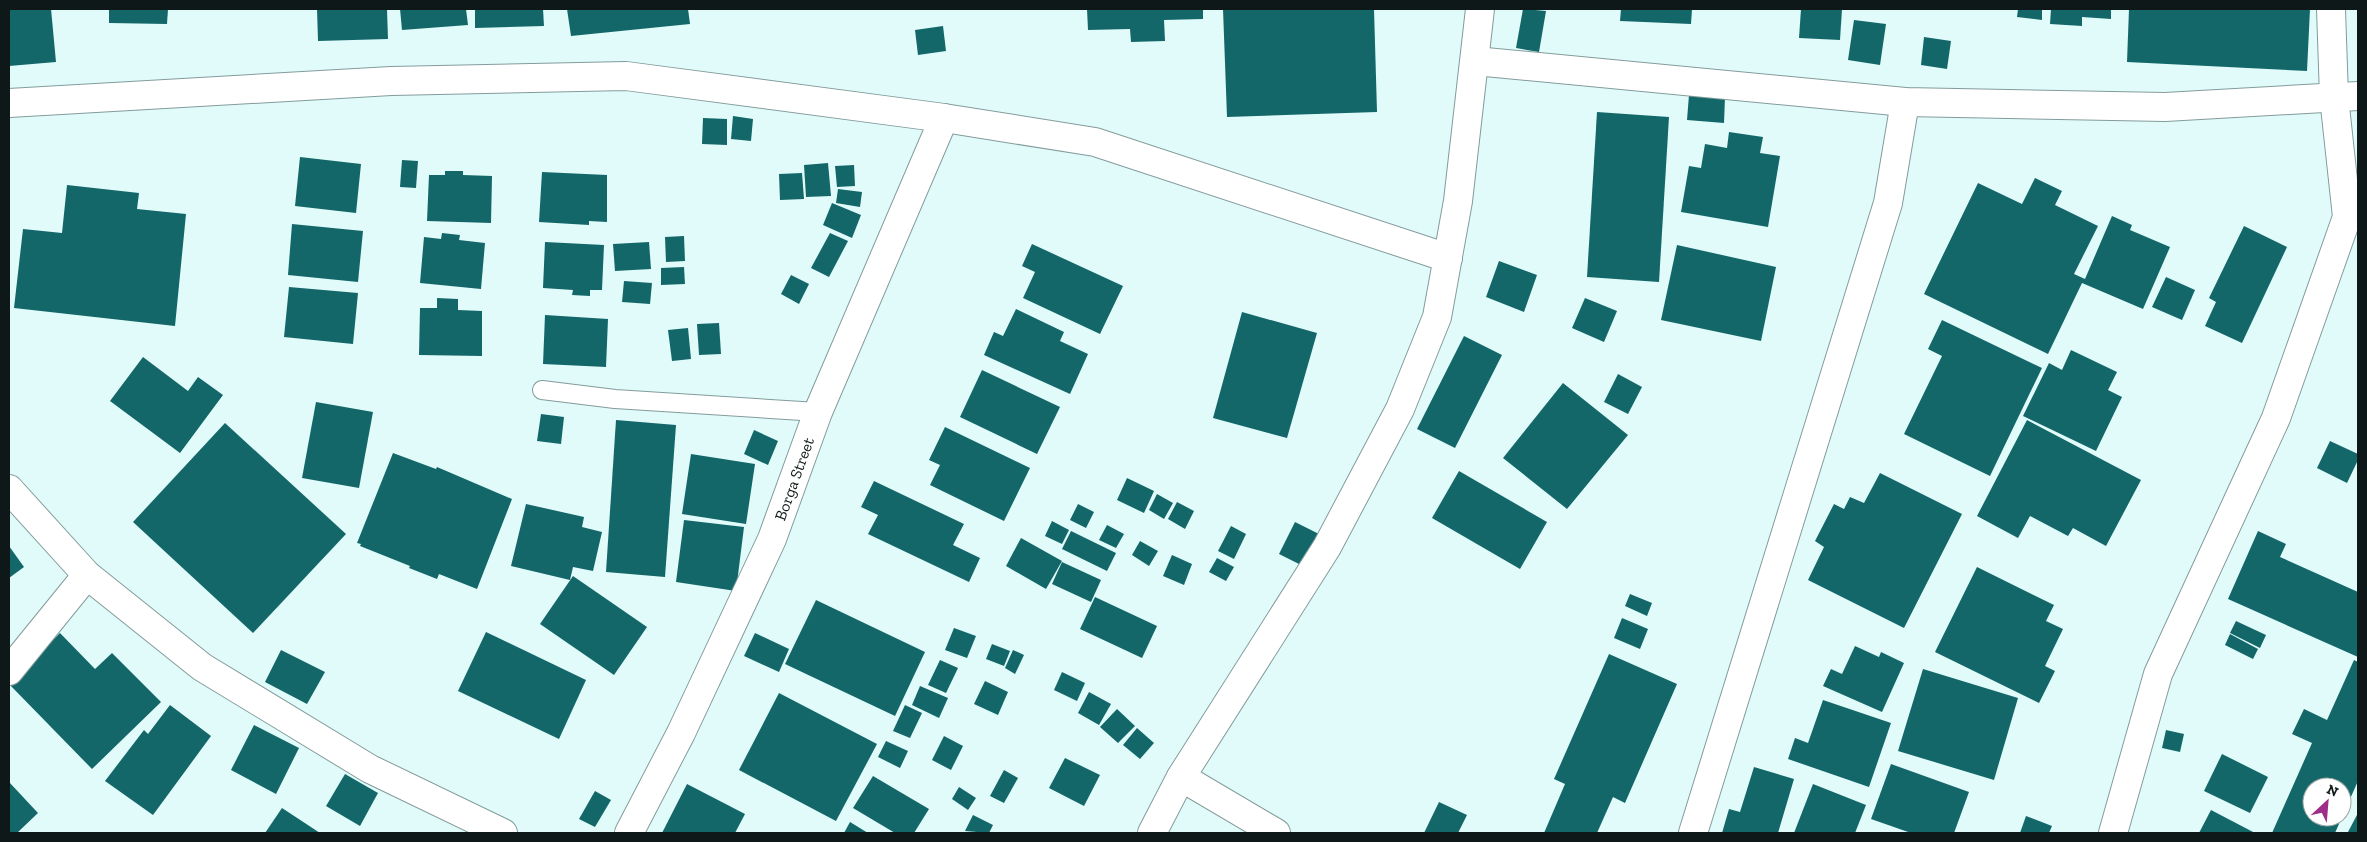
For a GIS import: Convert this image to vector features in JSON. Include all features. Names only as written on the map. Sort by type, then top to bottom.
[{"type":"street","points":[[1152,833],[1181,777],[1327,546],[1400,409],[1437,317],[1458,201],[1480,9]]},
{"type":"street","points":[[2113,833],[2158,674],[2276,418],[2347,217],[2346,96],[2331,9]]},
{"type":"street","points":[[1475,61],[1905,102],[2165,107],[2346,96]]},
{"type":"street","points":[[9,103],[391,81],[626,76],[944,118],[1095,142],[1448,258]]},
{"type":"street","points":[[1693,833],[1888,204],[1905,102]]},
{"type":"street","name":"Borga Street","points":[[629,833],[681,733],[772,539],[818,412],[944,118]]},
{"type":"street","points":[[9,489],[87,575],[202,667],[370,770],[504,833]]},
{"type":"street","points":[[9,671],[87,575]]},
{"type":"street","points":[[1181,777],[1276,833]]},
{"type":"lane","points":[[542,390],[615,399],[818,412]]},
{"type":"building","points":[[9,9],[51,9],[56,62],[9,66]]},
{"type":"building","points":[[109,9],[168,9],[167,24],[109,23]]},
{"type":"building","points":[[317,9],[387,9],[388,39],[318,41]]},
{"type":"building","points":[[400,9],[466,9],[468,25],[402,30]]},
{"type":"building","points":[[475,9],[543,9],[544,26],[475,28]]},
{"type":"building","points":[[567,9],[688,9],[690,24],[571,36]]},
{"type":"building","points":[[1087,9],[1203,9],[1203,19],[1164,20],[1165,41],[1131,42],[1130,29],[1088,30]]},
{"type":"building","points":[[1223,9],[1374,9],[1377,112],[1227,117]]},
{"type":"building","points":[[1523,9],[1546,11],[1539,52],[1516,48]]},
{"type":"building","points":[[1621,9],[1692,9],[1691,24],[1620,21]]},
{"type":"building","points":[[1801,9],[1842,9],[1840,40],[1799,38]]},
{"type":"building","points":[[2018,9],[2042,9],[2042,20],[2017,17]]},
{"type":"building","points":[[2051,9],[2111,9],[2111,19],[2082,17],[2082,26],[2050,24]]},
{"type":"building","points":[[2129,9],[2310,9],[2307,71],[2127,62]]},
{"type":"building","points":[[1854,20],[1886,24],[1880,65],[1848,60]]},
{"type":"building","points":[[943,26],[946,51],[918,55],[915,30]]},
{"type":"building","points":[[1924,37],[1951,41],[1947,69],[1921,65]]},
{"type":"building","points":[[1689,95],[1725,97],[1724,123],[1687,120]]},
{"type":"building","points":[[1597,112],[1669,117],[1659,282],[1587,277]]},
{"type":"building","points":[[733,116],[753,119],[751,141],[731,139]]},
{"type":"building","points":[[703,118],[727,119],[727,145],[702,144]]},
{"type":"building","points":[[1729,132],[1763,137],[1760,153],[1780,156],[1768,227],[1681,212],[1689,166],[1701,168],[1705,144],[1727,148]]},
{"type":"building","points":[[300,157],[361,164],[356,213],[295,206]]},
{"type":"building","points":[[402,160],[418,161],[416,188],[400,187]]},
{"type":"building","points":[[828,163],[831,196],[806,197],[804,165]]},
{"type":"building","points":[[854,165],[855,186],[837,187],[835,166]]},
{"type":"building","points":[[445,171],[463,171],[463,175],[492,176],[491,223],[427,221],[429,175],[445,175]]},
{"type":"building","points":[[542,172],[607,175],[607,222],[589,221],[589,225],[539,222]]},
{"type":"building","points":[[802,173],[804,199],[780,200],[779,174]]},
{"type":"building","points":[[2035,178],[2062,191],[2055,205],[2098,226],[2074,274],[2085,279],[2112,216],[2132,225],[2130,230],[2170,247],[2143,309],[2082,283],[2048,354],[1924,294],[1978,183],[2022,204]]},
{"type":"building","points":[[67,185],[139,193],[137,209],[186,214],[175,326],[14,308],[23,229],[62,233]]},
{"type":"building","points":[[838,189],[862,192],[860,207],[836,203]]},
{"type":"building","points":[[832,203],[861,215],[852,238],[823,225]]},
{"type":"building","points":[[292,224],[363,231],[358,282],[288,275]]},
{"type":"building","points":[[2244,226],[2287,247],[2242,343],[2205,326],[2216,302],[2209,298]]},
{"type":"building","points":[[442,233],[460,235],[459,240],[485,243],[481,289],[420,283],[424,237],[441,239]]},
{"type":"building","points":[[830,233],[848,241],[829,277],[811,268]]},
{"type":"building","points":[[684,236],[685,261],[666,262],[665,237]]},
{"type":"building","points":[[545,242],[604,245],[602,290],[590,290],[590,296],[572,295],[573,290],[543,288]]},
{"type":"building","points":[[649,242],[651,269],[615,271],[613,244]]},
{"type":"building","points":[[1032,244],[1123,286],[1100,334],[1023,298],[1035,272],[1022,266]]},
{"type":"building","points":[[1677,245],[1776,267],[1761,341],[1661,320]]},
{"type":"building","points":[[1499,261],[1537,275],[1524,312],[1486,297]]},
{"type":"building","points":[[684,267],[685,284],[661,285],[661,268]]},
{"type":"building","points":[[791,275],[809,284],[799,304],[781,294]]},
{"type":"building","points":[[2166,277],[2195,290],[2182,320],[2152,307]]},
{"type":"building","points":[[624,281],[652,283],[650,304],[622,302]]},
{"type":"building","points":[[289,287],[358,293],[353,344],[284,337]]},
{"type":"building","points":[[437,298],[458,299],[458,310],[482,311],[482,356],[419,355],[420,308],[437,308]]},
{"type":"building","points":[[1585,298],[1617,311],[1604,342],[1572,328]]},
{"type":"building","points":[[1016,309],[1064,332],[1060,341],[1088,354],[1070,394],[984,355],[994,332],[1003,336]]},
{"type":"building","points":[[1242,312],[1317,333],[1287,438],[1213,418]]},
{"type":"building","points":[[545,315],[608,319],[606,367],[543,364]]},
{"type":"building","points":[[1942,320],[2042,368],[1990,476],[1904,434],[1942,356],[1928,349]]},
{"type":"building","points":[[719,323],[721,354],[699,355],[697,324]]},
{"type":"building","points":[[688,328],[691,359],[672,361],[668,330]]},
{"type":"building","points":[[1464,336],[1502,355],[1455,448],[1417,429]]},
{"type":"building","points":[[2071,350],[2117,372],[2108,390],[2122,397],[2096,451],[2023,416],[2049,363],[2062,370]]},
{"type":"building","points":[[143,357],[188,391],[198,377],[223,395],[180,453],[110,401]]},
{"type":"building","points":[[982,370],[1060,407],[1037,454],[960,417]]},
{"type":"building","points":[[1618,374],[1642,387],[1628,414],[1604,402]]},
{"type":"building","points":[[1563,383],[1628,435],[1567,509],[1503,458]]},
{"type":"building","points":[[316,402],[373,412],[359,488],[302,478]]},
{"type":"building","points":[[541,414],[564,417],[561,444],[537,441]]},
{"type":"building","points":[[616,420],[676,425],[665,577],[606,572]]},
{"type":"building","points":[[2027,420],[2141,480],[2106,546],[2073,528],[2068,536],[2030,516],[2018,538],[1977,516]]},
{"type":"building","points":[[225,423],[346,534],[253,633],[133,522]]},
{"type":"building","points":[[945,427],[1030,468],[1004,521],[930,485],[940,465],[929,460]]},
{"type":"building","points":[[754,430],[778,441],[768,465],[744,454]]},
{"type":"building","points":[[2330,441],[2358,454],[2358,460],[2347,483],[2317,468]]},
{"type":"building","points":[[393,453],[436,469],[437,467],[512,499],[477,589],[439,574],[437,579],[360,546],[361,544],[357,543]]},
{"type":"building","points":[[691,454],[755,464],[746,524],[682,514]]},
{"type":"building","points":[[1459,471],[1547,522],[1520,569],[1432,518]]},
{"type":"building","points":[[1880,473],[1962,514],[1904,628],[1808,580],[1824,547],[1815,541],[1834,504],[1844,509],[1850,497],[1864,503]]},
{"type":"building","points":[[1127,478],[1154,491],[1144,513],[1117,500]]},
{"type":"building","points":[[874,481],[964,524],[953,545],[980,558],[969,582],[868,534],[878,515],[861,507]]},
{"type":"building","points":[[1157,494],[1173,503],[1164,519],[1149,510]]},
{"type":"building","points":[[1177,502],[1194,511],[1185,529],[1168,519]]},
{"type":"building","points":[[526,504],[584,517],[582,527],[602,532],[593,571],[573,567],[570,580],[511,566]]},
{"type":"building","points":[[1078,504],[1094,512],[1086,528],[1070,520]]},
{"type":"building","points":[[684,520],[744,527],[736,591],[676,582]]},
{"type":"building","points":[[1052,521],[1069,530],[1062,544],[1045,536]]},
{"type":"building","points":[[1295,522],[1319,534],[1303,566],[1279,554]]},
{"type":"building","points":[[1107,525],[1124,534],[1116,548],[1099,540]]},
{"type":"building","points":[[1231,526],[1246,534],[1234,559],[1218,551]]},
{"type":"building","points":[[1071,531],[1116,553],[1107,571],[1062,549]]},
{"type":"building","points":[[2258,531],[2286,544],[2280,557],[2358,592],[2358,657],[2228,599]]},
{"type":"building","points":[[1021,538],[1062,561],[1046,589],[1006,566]]},
{"type":"building","points":[[1140,541],[1158,551],[1149,566],[1132,555]]},
{"type":"building","points":[[9,546],[24,567],[9,578]]},
{"type":"building","points":[[1172,555],[1192,564],[1184,585],[1163,576]]},
{"type":"building","points":[[1217,558],[1234,567],[1226,581],[1209,572]]},
{"type":"building","points":[[1062,562],[1101,580],[1091,602],[1052,584]]},
{"type":"building","points":[[1977,567],[2054,605],[2046,621],[2063,629],[2045,666],[2055,671],[2039,703],[1935,652]]},
{"type":"building","points":[[573,576],[647,627],[614,675],[540,624]]},
{"type":"building","points":[[1630,594],[1652,603],[1647,616],[1625,606]]},
{"type":"building","points":[[1095,597],[1157,626],[1142,658],[1080,629]]},
{"type":"building","points":[[816,600],[925,652],[895,716],[785,664]]},
{"type":"building","points":[[1622,618],[1648,629],[1640,649],[1614,638]]},
{"type":"building","points":[[2236,621],[2266,635],[2260,648],[2230,633]]},
{"type":"building","points":[[954,628],[976,636],[967,658],[945,650]]},
{"type":"building","points":[[486,632],[586,680],[559,739],[458,691]]},
{"type":"building","points":[[60,633],[95,669],[112,653],[161,702],[92,769],[9,684]]},
{"type":"building","points":[[755,633],[789,649],[779,672],[744,656]]},
{"type":"building","points":[[2230,634],[2258,649],[2253,659],[2225,645]]},
{"type":"building","points":[[992,644],[1010,651],[1004,666],[986,659]]},
{"type":"building","points":[[1855,646],[1879,657],[1881,652],[1904,663],[1882,712],[1823,686],[1831,669],[1842,674]]},
{"type":"building","points":[[281,650],[325,672],[307,704],[265,682]]},
{"type":"building","points":[[1013,650],[1024,655],[1015,674],[1005,668]]},
{"type":"building","points":[[1609,654],[1677,684],[1625,803],[1613,797],[1597,833],[1544,833],[1565,784],[1554,779]]},
{"type":"building","points":[[940,660],[958,668],[946,693],[928,685]]},
{"type":"building","points":[[2354,660],[2358,662],[2358,781],[2352,795],[2352,777],[2302,777],[2302,827],[2338,827],[2335,833],[2272,833],[2312,743],[2292,734],[2304,709],[2327,720]]},
{"type":"building","points":[[1923,669],[2018,698],[1994,780],[1898,751]]},
{"type":"building","points":[[1062,672],[1085,683],[1077,701],[1054,690]]},
{"type":"building","points":[[985,681],[1008,692],[998,715],[974,704]]},
{"type":"building","points":[[920,686],[948,698],[939,718],[912,705]]},
{"type":"building","points":[[1089,692],[1111,704],[1099,725],[1078,713]]},
{"type":"building","points":[[779,693],[877,744],[836,821],[739,770]]},
{"type":"building","points":[[1823,700],[1891,723],[1869,787],[1788,759],[1795,738],[1808,743]]},
{"type":"building","points":[[170,705],[211,736],[153,815],[105,781],[144,730],[148,734]]},
{"type":"building","points":[[905,705],[922,713],[910,738],[893,731]]},
{"type":"building","points":[[1117,709],[1135,726],[1118,743],[1100,727]]},
{"type":"building","points":[[254,725],[299,748],[276,794],[231,770]]},
{"type":"building","points":[[1137,728],[1154,743],[1140,759],[1123,745]]},
{"type":"building","points":[[2166,730],[2184,734],[2180,752],[2162,748]]},
{"type":"building","points":[[944,736],[963,746],[951,770],[932,760]]},
{"type":"building","points":[[886,741],[908,751],[900,768],[878,757]]},
{"type":"building","points":[[2222,754],[2268,777],[2250,813],[2204,791]]},
{"type":"building","points":[[1065,758],[1100,775],[1084,806],[1049,788]]},
{"type":"building","points":[[1891,764],[1969,792],[1954,833],[1911,833],[1871,819]]},
{"type":"building","points":[[1754,767],[1794,779],[1778,833],[1722,833],[1729,809],[1740,812]]},
{"type":"building","points":[[1004,770],[1018,778],[1004,803],[990,796]]},
{"type":"building","points":[[345,774],[378,793],[360,826],[326,806]]},
{"type":"building","points":[[873,776],[929,809],[914,833],[895,833],[853,808]]},
{"type":"building","points":[[9,782],[38,813],[17,833],[9,833]]},
{"type":"building","points":[[687,784],[745,814],[735,833],[662,833]]},
{"type":"building","points":[[1813,784],[1866,805],[1855,833],[1794,833]]},
{"type":"building","points":[[959,787],[976,798],[968,810],[952,799]]},
{"type":"building","points":[[595,791],[611,800],[595,827],[579,819]]},
{"type":"building","points":[[1439,802],[1467,815],[1458,833],[1424,833]]},
{"type":"building","points":[[282,808],[320,833],[265,833]]},
{"type":"building","points":[[2211,810],[2255,833],[2199,833]]},
{"type":"building","points":[[2358,813],[2358,833],[2348,832]]},
{"type":"building","points":[[973,815],[993,825],[989,833],[965,831]]},
{"type":"building","points":[[2026,816],[2052,826],[2049,833],[2020,833]]},
{"type":"building","points":[[850,822],[868,833],[844,833]]}]
